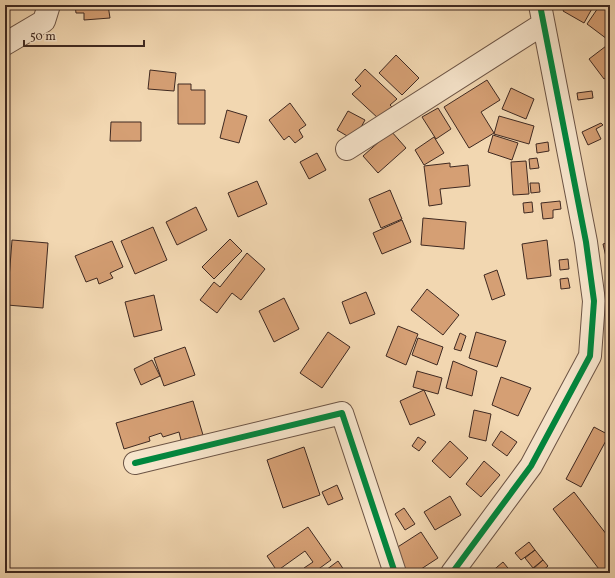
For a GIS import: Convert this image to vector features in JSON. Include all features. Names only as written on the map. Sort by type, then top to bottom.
[{"type":"street","points":[[5,44],[44,21],[49,5]]},
{"type":"street","points":[[347,150],[541,14],[586,242],[594,301],[590,356],[531,466],[452,573]]},
{"type":"street","points":[[135,463],[342,413],[395,573]]},
{"type":"building","points":[[75,5],[108,5],[110,18],[84,20],[84,13],[76,13]]},
{"type":"building","points":[[566,5],[594,5],[584,23],[563,11]]},
{"type":"building","points":[[600,5],[610,11],[610,35],[607,39],[587,24]]},
{"type":"building","points":[[610,43],[610,75],[604,79],[589,59]]},
{"type":"building","points":[[396,55],[419,78],[402,95],[379,73]]},
{"type":"building","points":[[365,69],[397,99],[390,105],[396,111],[379,119],[352,94],[361,86],[355,80]]},
{"type":"building","points":[[150,70],[176,73],[174,91],[148,89]]},
{"type":"building","points":[[487,80],[500,100],[481,112],[494,133],[469,148],[444,107]]},
{"type":"building","points":[[178,84],[191,84],[191,90],[205,90],[205,124],[178,124]]},
{"type":"building","points":[[511,88],[534,99],[526,119],[502,109]]},
{"type":"building","points":[[592,91],[593,98],[578,100],[577,93]]},
{"type":"building","points":[[290,103],[306,125],[299,130],[303,137],[295,143],[289,136],[284,140],[269,120]]},
{"type":"building","points":[[438,108],[451,129],[436,139],[422,117]]},
{"type":"building","points":[[227,110],[247,116],[239,143],[220,138]]},
{"type":"building","points":[[348,111],[365,120],[354,140],[337,130]]},
{"type":"building","points":[[499,116],[534,126],[529,144],[494,134]]},
{"type":"building","points":[[111,122],[141,122],[141,141],[110,141]]},
{"type":"building","points":[[601,123],[603,125],[596,129],[601,139],[588,145],[582,132]]},
{"type":"building","points":[[391,131],[406,148],[378,173],[363,156]]},
{"type":"building","points":[[493,135],[518,143],[512,160],[488,152]]},
{"type":"building","points":[[434,137],[444,153],[424,165],[415,150]]},
{"type":"building","points":[[548,142],[549,151],[537,153],[536,144]]},
{"type":"building","points":[[317,153],[326,170],[309,179],[300,162]]},
{"type":"building","points":[[537,158],[539,168],[530,169],[529,159]]},
{"type":"building","points":[[526,161],[529,194],[513,195],[511,162]]},
{"type":"building","points":[[450,163],[450,167],[468,165],[470,186],[440,189],[442,204],[429,206],[424,166]]},
{"type":"building","points":[[257,181],[267,204],[238,217],[228,193]]},
{"type":"building","points":[[530,183],[539,183],[540,192],[531,193]]},
{"type":"building","points":[[390,190],[402,219],[381,228],[369,199]]},
{"type":"building","points":[[560,201],[561,209],[553,210],[553,218],[543,219],[541,203]]},
{"type":"building","points":[[532,202],[533,212],[524,213],[523,203]]},
{"type":"building","points":[[196,207],[207,230],[177,245],[166,222]]},
{"type":"building","points":[[423,218],[466,222],[464,249],[421,245]]},
{"type":"building","points":[[402,220],[411,242],[382,254],[373,233]]},
{"type":"building","points":[[153,227],[167,260],[135,274],[121,241]]},
{"type":"building","points":[[230,239],[242,251],[214,279],[202,267]]},
{"type":"building","points":[[12,240],[48,243],[43,308],[7,305]]},
{"type":"building","points":[[547,240],[551,276],[527,279],[522,244]]},
{"type":"building","points":[[112,241],[123,267],[110,273],[113,278],[99,284],[97,278],[86,282],[75,256]]},
{"type":"building","points":[[610,242],[610,256],[606,257],[603,244]]},
{"type":"building","points":[[247,253],[265,269],[241,300],[232,293],[217,313],[200,300],[214,282],[220,287]]},
{"type":"building","points":[[568,259],[569,269],[560,270],[559,260]]},
{"type":"building","points":[[497,270],[505,295],[492,300],[484,275]]},
{"type":"building","points":[[568,278],[570,288],[561,289],[560,279]]},
{"type":"building","points":[[427,289],[459,315],[443,335],[411,310]]},
{"type":"building","points":[[366,292],[375,314],[350,324],[342,302]]},
{"type":"building","points":[[154,295],[162,330],[134,337],[125,302]]},
{"type":"building","points":[[284,298],[299,329],[274,342],[259,311]]},
{"type":"building","points":[[398,326],[418,334],[406,365],[386,356]]},
{"type":"building","points":[[328,332],[350,347],[322,388],[300,373]]},
{"type":"building","points":[[476,332],[506,341],[497,367],[469,358]]},
{"type":"building","points":[[460,333],[466,336],[461,351],[454,349]]},
{"type":"building","points":[[418,338],[443,347],[437,365],[412,355]]},
{"type":"building","points":[[185,347],[195,375],[164,386],[154,358]]},
{"type":"building","points":[[152,360],[160,376],[141,385],[134,369]]},
{"type":"building","points":[[453,361],[477,371],[472,396],[446,388]]},
{"type":"building","points":[[417,371],[442,378],[438,394],[413,387]]},
{"type":"building","points":[[501,377],[531,388],[518,416],[492,405]]},
{"type":"building","points":[[424,390],[435,415],[410,425],[400,401]]},
{"type":"building","points":[[193,401],[203,435],[181,440],[179,432],[163,437],[161,433],[149,437],[150,441],[124,449],[116,423]]},
{"type":"building","points":[[474,410],[491,414],[486,441],[469,437]]},
{"type":"building","points":[[594,427],[609,435],[581,487],[566,479]]},
{"type":"building","points":[[501,431],[517,442],[507,456],[492,445]]},
{"type":"building","points":[[418,437],[426,442],[419,451],[412,446]]},
{"type":"building","points":[[450,441],[468,458],[450,478],[432,461]]},
{"type":"building","points":[[304,447],[320,495],[283,508],[267,460]]},
{"type":"building","points":[[484,461],[500,475],[481,497],[466,484]]},
{"type":"building","points":[[337,485],[343,499],[328,505],[322,492]]},
{"type":"building","points":[[574,492],[610,539],[610,573],[602,573],[553,509]]},
{"type":"building","points":[[450,496],[461,515],[435,530],[424,512]]},
{"type":"building","points":[[404,508],[415,524],[405,530],[395,514]]},
{"type":"building","points":[[308,527],[331,560],[313,573],[307,573],[304,568],[313,562],[305,551],[277,571],[267,556]]},
{"type":"building","points":[[421,532],[438,558],[415,573],[407,573],[393,550]]},
{"type":"building","points":[[529,542],[535,550],[521,560],[515,553]]},
{"type":"building","points":[[535,550],[543,560],[533,568],[525,558]]},
{"type":"building","points":[[543,560],[548,566],[540,573],[537,573],[533,569]]},
{"type":"building","points":[[338,561],[346,573],[322,573]]},
{"type":"building","points":[[503,562],[512,573],[490,573]]},
{"type":"cycle path","points":[[452,573],[531,466],[590,356],[594,301],[586,242],[540,5]]},
{"type":"cycle path","points":[[135,463],[342,413],[395,573]]}]
